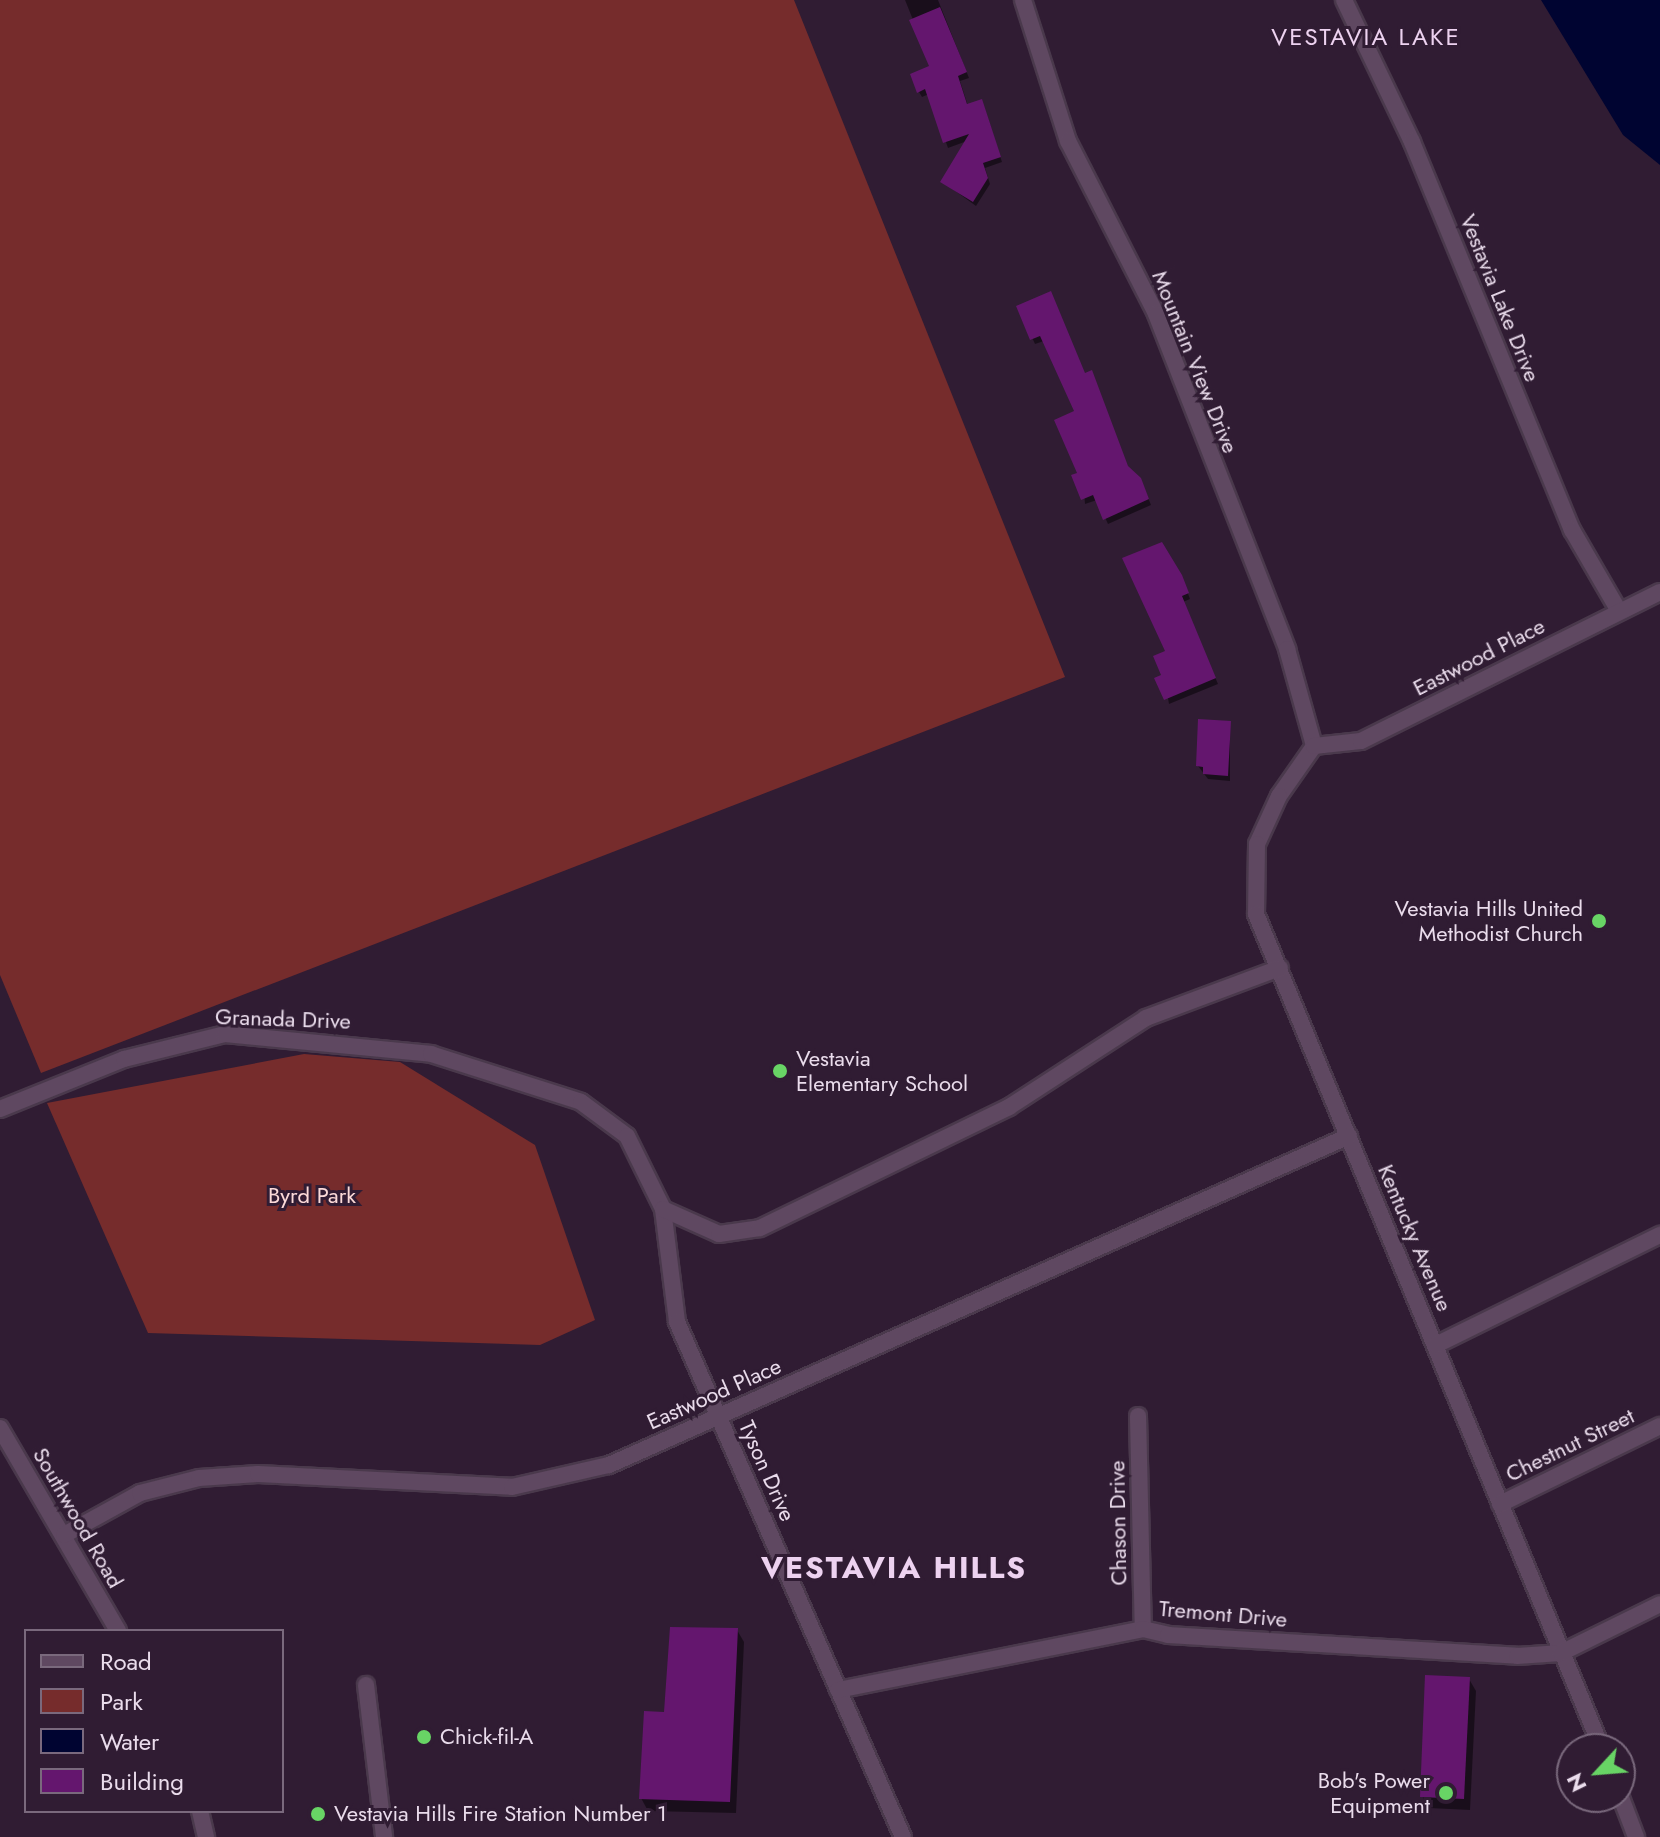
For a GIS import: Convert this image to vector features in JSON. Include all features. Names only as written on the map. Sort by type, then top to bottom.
[{"type":"street","name":"Mountain View Drive","points":[[1023,0],[1068,141],[1156,314],[1287,649],[1314,746]]},
{"type":"street","name":"Vestavia Lake Drive","points":[[1344,0],[1412,142],[1572,530],[1619,611]]},
{"type":"street","name":"Eastwood Place","points":[[1314,746],[1361,741],[1660,592]]},
{"type":"street","name":"Kentucky Avenue","points":[[1314,746],[1279,796],[1257,844],[1256,914],[1595,1733]]},
{"type":"street","points":[[663,1209],[719,1234],[760,1228],[1009,1107],[1146,1018],[1280,968]]},
{"type":"street","name":"Granada Drive","points":[[0,1109],[124,1059],[185,1041],[225,1034],[354,1043],[431,1054]]},
{"type":"street","name":"Tyson Drive","points":[[431,1054],[581,1102],[627,1136],[663,1209],[677,1322],[903,1837]]},
{"type":"street","name":"Eastwood Place","points":[[64,1535],[140,1493],[199,1478],[258,1474],[512,1487],[609,1465],[1349,1136]]},
{"type":"street","points":[[1436,1345],[1660,1235]]},
{"type":"street","name":"Chason Drive","points":[[1138,1416],[1143,1629]]},
{"type":"street","name":"Chestnut Street","points":[[1500,1504],[1660,1426]]},
{"type":"street","name":"Southwood Road","points":[[0,1428],[117,1629]]},
{"type":"street","points":[[1561,1653],[1660,1604]]},
{"type":"street","name":"Tremont Drive","points":[[838,1690],[1143,1629],[1168,1635],[1517,1656],[1561,1653]]},
{"type":"street","points":[[366,1685],[384,1837]]},
{"type":"street","points":[[200,1813],[206,1837]]},
{"type":"street","points":[[1627,1813],[1636,1837]]},
{"type":"green space","points":[[0,0],[794,0],[1065,677],[41,1073],[0,975]]},
{"type":"green space","name":"Byrd Park","points":[[304,1054],[400,1062],[535,1145],[595,1320],[540,1345],[148,1333],[47,1103]]},
{"type":"water","points":[[1541,0],[1660,0],[1660,165],[1623,135]]},
{"type":"building","points":[[940,7],[967,72],[958,76],[967,104],[982,99],[1001,157],[983,163],[988,178],[973,202],[940,182],[969,134],[943,143],[925,89],[917,93],[910,74],[929,66],[909,20]]},
{"type":"building","points":[[1051,291],[1085,373],[1092,370],[1128,466],[1141,478],[1149,499],[1103,520],[1093,495],[1081,500],[1071,475],[1077,473],[1054,420],[1074,411],[1040,336],[1030,340],[1016,306]]},
{"type":"building","points":[[1162,542],[1182,575],[1189,593],[1182,596],[1216,678],[1164,700],[1154,678],[1161,675],[1153,656],[1165,651],[1122,558]]},
{"type":"building","points":[[1198,719],[1231,721],[1228,776],[1203,774],[1203,767],[1196,766]]},
{"type":"building","points":[[670,1627],[738,1628],[730,1802],[639,1799],[644,1711],[664,1712]]},
{"type":"building","points":[[1425,1675],[1470,1677],[1464,1799],[1420,1797]]},
{"type":"place","name":"Vestavia Hills United Methodist Church","points":[[1599,921]]},
{"type":"place","name":"Vestavia Elementary School","points":[[780,1071]]},
{"type":"place","name":"Chick-fil-A","points":[[424,1737]]},
{"type":"place","name":"Bob's Power Equipment","points":[[1446,1793]]},
{"type":"place","name":"Vestavia Hills Fire Station Number 1","points":[[318,1814]]},
{"type":"district","name":"VESTAVIA LAKE","points":[[1366,37]]},
{"type":"district","name":"VESTAVIA HILLS","points":[[894,1568]]}]
